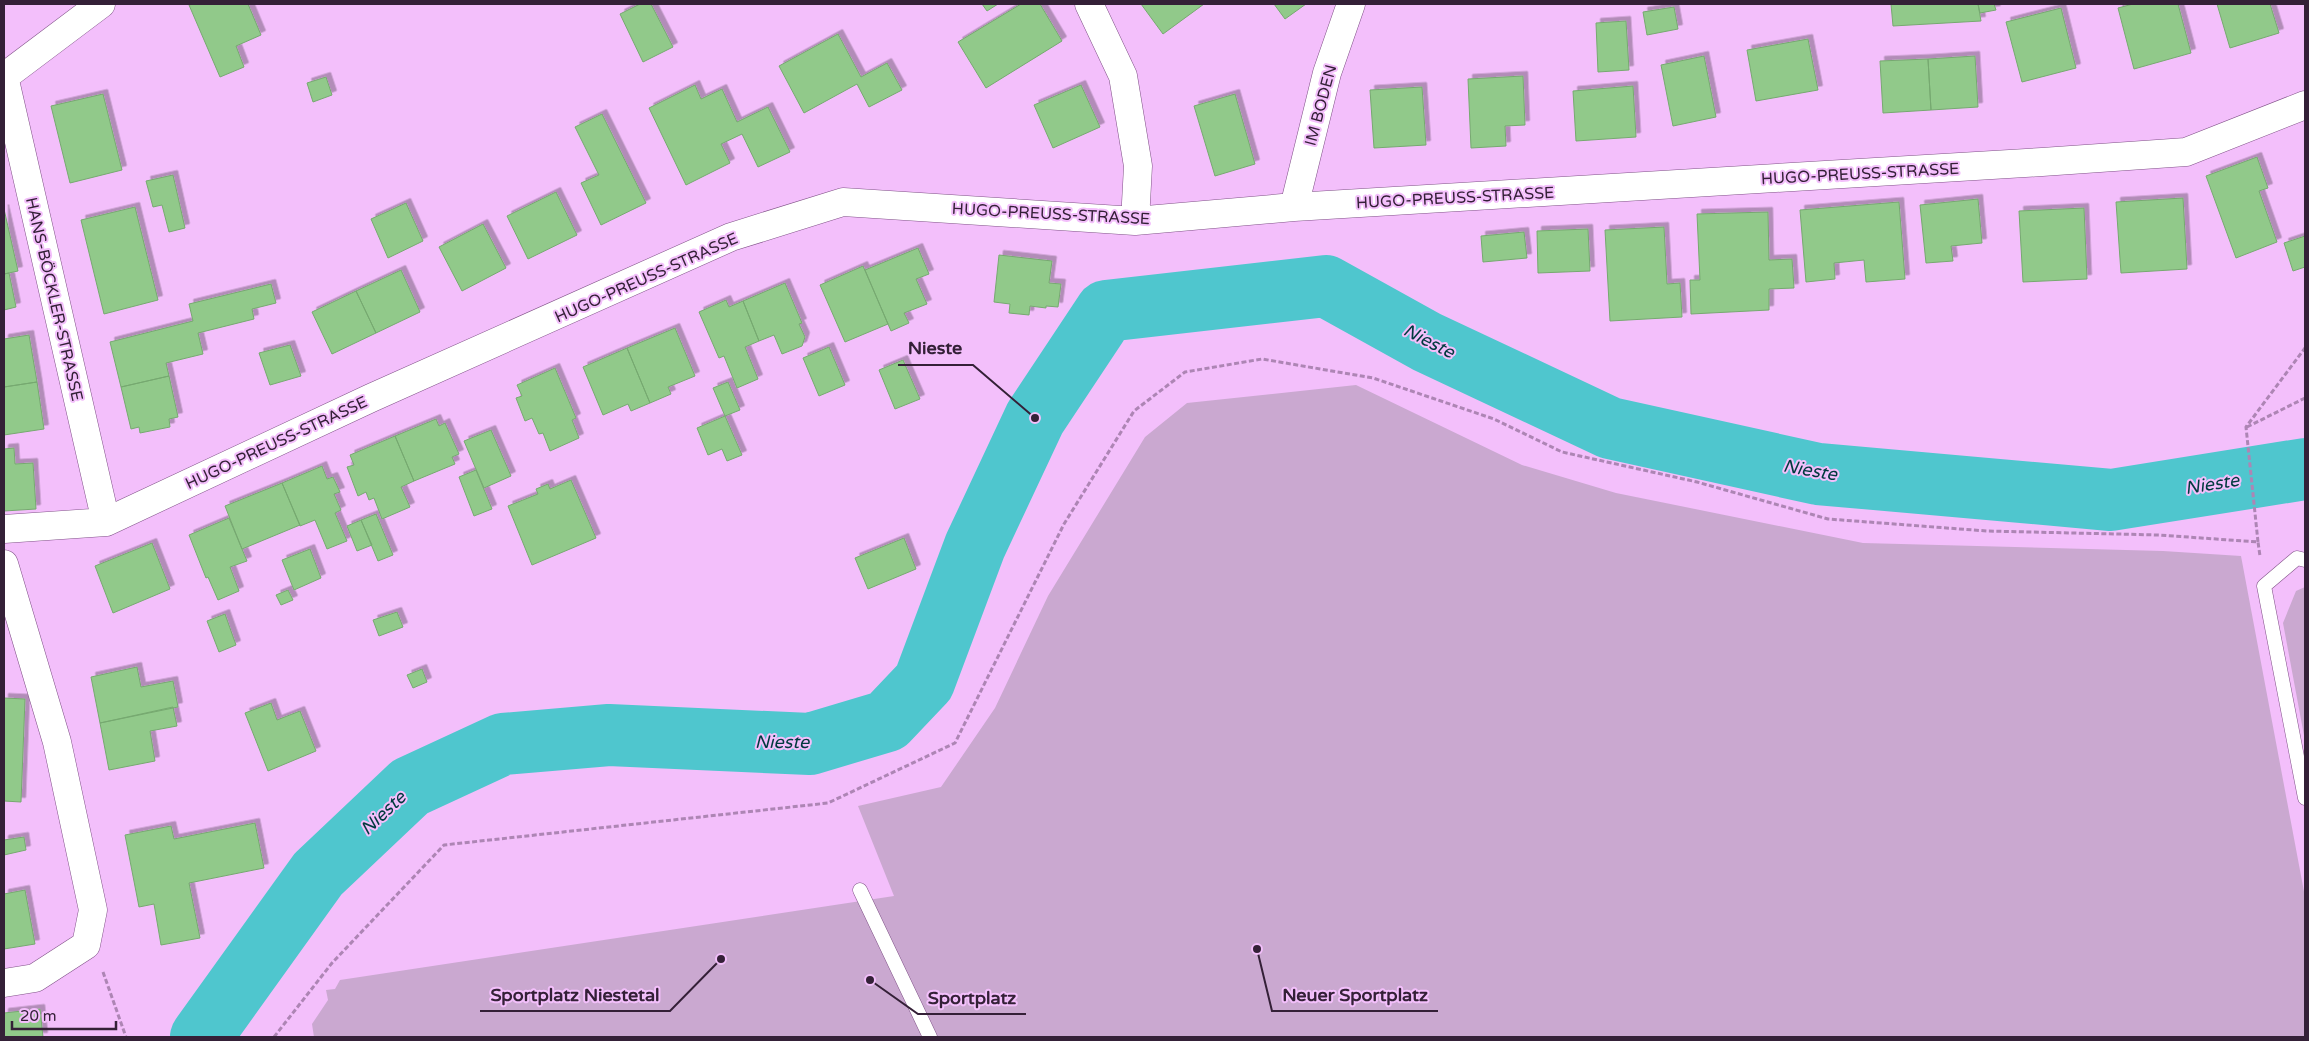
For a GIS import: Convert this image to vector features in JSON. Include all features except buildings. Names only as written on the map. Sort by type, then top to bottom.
[{"type":"street","points":[[4,76],[101,4]]},
{"type":"street","points":[[1089,4],[1123,76],[1138,166],[1135,220]]},
{"type":"street","name":"IM BODEN","points":[[1294,207],[1327,73],[1351,4]]},
{"type":"street","name":"HANS-BÖCKLER-STRASSE","points":[[4,76],[106,522]]},
{"type":"street","name":"HUGO-PREUSS-STRASSE","points":[[4,529],[106,522],[371,398],[731,237],[844,202],[1135,220],[1294,207],[2186,152],[2305,105]]},
{"type":"street","points":[[4,564],[57,742],[93,910],[86,945],[34,978],[4,983]]},
{"type":"lane","points":[[2304,789],[2264,586],[2297,558],[2305,560]]},
{"type":"lane","points":[[860,890],[930,1037]]},
{"type":"path","points":[[2264,586],[2246,427],[2305,348]]},
{"type":"path","points":[[274,1037],[332,964],[444,845],[828,803],[955,743],[1064,524],[1134,411],[1185,372],[1262,359],[1373,378],[1494,418],[1562,452],[1697,482],[1828,519],[1987,531],[2159,535],[2258,542]]},
{"type":"path","points":[[2246,427],[2305,398]]},
{"type":"path","points":[[86,945],[103,972],[126,1037]]},
{"type":"shaded area","points":[[1356,385],[1522,465],[1616,493],[1863,543],[2163,551],[2241,556],[2305,897],[2305,1037],[314,1037],[312,1024],[328,1000],[326,990],[335,989],[340,980],[894,896],[858,806],[941,787],[995,708],[1048,596],[1145,437],[1187,403]]},
{"type":"shaded area","points":[[2305,587],[2305,741],[2283,623],[2296,591]]},
{"type":"waterway","name":"Nieste","points":[[201,1037],[318,874],[410,787],[503,744],[609,735],[810,744],[887,721],[924,682],[975,546],[1035,418],[1106,311],[1326,286],[1427,342],[1610,428],[1818,474],[2111,500],[2305,469]]},
{"type":"place","name":"Nieste","points":[[1035,418]]},
{"type":"place","name":"Neuer Sportplatz","points":[[1257,949]]},
{"type":"place","name":"Sportplatz Niestetal","points":[[721,959]]},
{"type":"place","name":"Sportplatz","points":[[870,980]]}]
